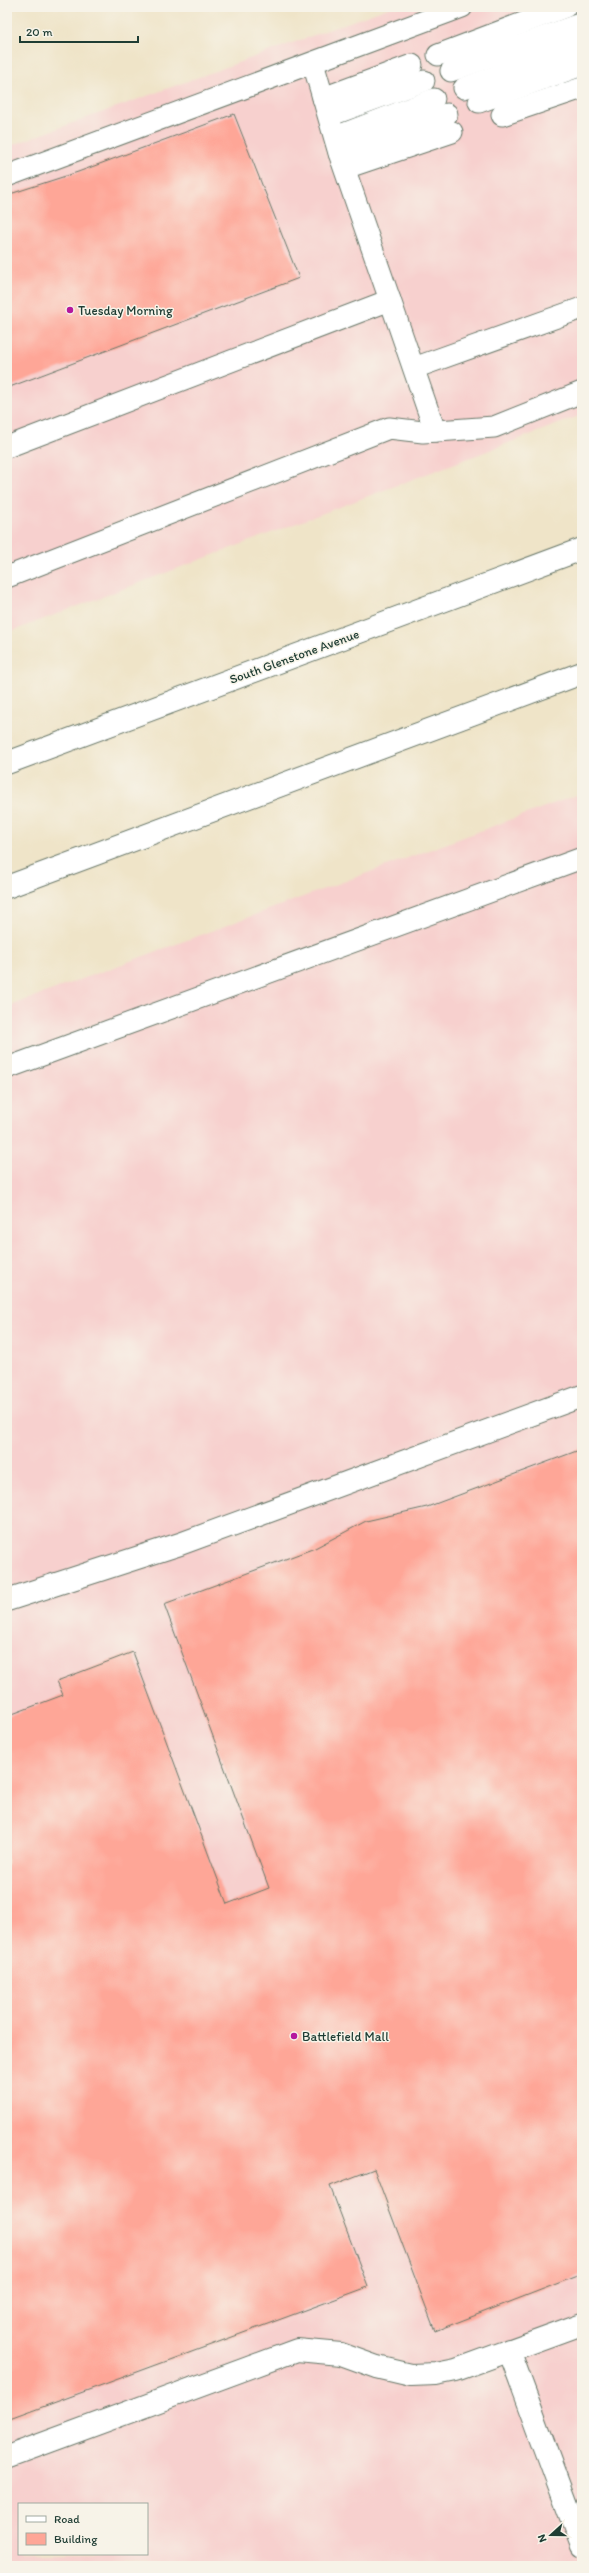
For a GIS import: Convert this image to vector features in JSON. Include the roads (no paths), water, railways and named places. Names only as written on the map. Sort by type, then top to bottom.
[{"type":"street","name":"South Glenstone Avenue","points":[[7,763],[582,549]]},
{"type":"street","points":[[7,887],[582,673]]},
{"type":"street","points":[[7,1600],[180,1544],[582,1396]]},
{"type":"street","points":[[7,2457],[297,2350],[341,2354],[377,2367],[411,2375],[436,2374],[456,2370],[582,2324]]},
{"type":"street","points":[[509,2350],[582,2547]]},
{"type":"lane","points":[[7,176],[462,7]]},
{"type":"lane","points":[[438,55],[565,7]]},
{"type":"lane","points":[[451,71],[582,22]]},
{"type":"lane","points":[[464,88],[582,44]]},
{"type":"lane","points":[[313,63],[340,153],[435,431]]},
{"type":"lane","points":[[479,102],[582,64]]},
{"type":"lane","points":[[326,107],[418,73]]},
{"type":"lane","points":[[502,115],[582,88]]},
{"type":"lane","points":[[340,153],[444,115],[340,153]]},
{"type":"lane","points":[[7,447],[390,300]]},
{"type":"lane","points":[[414,368],[582,308]]},
{"type":"lane","points":[[7,577],[389,428],[435,431],[494,427],[582,392]]},
{"type":"lane","points":[[7,1068],[582,858]]},
{"type":"place","name":"Tuesday Morning","points":[[70,310]]},
{"type":"place","name":"Battlefield Mall","points":[[294,2036]]}]
